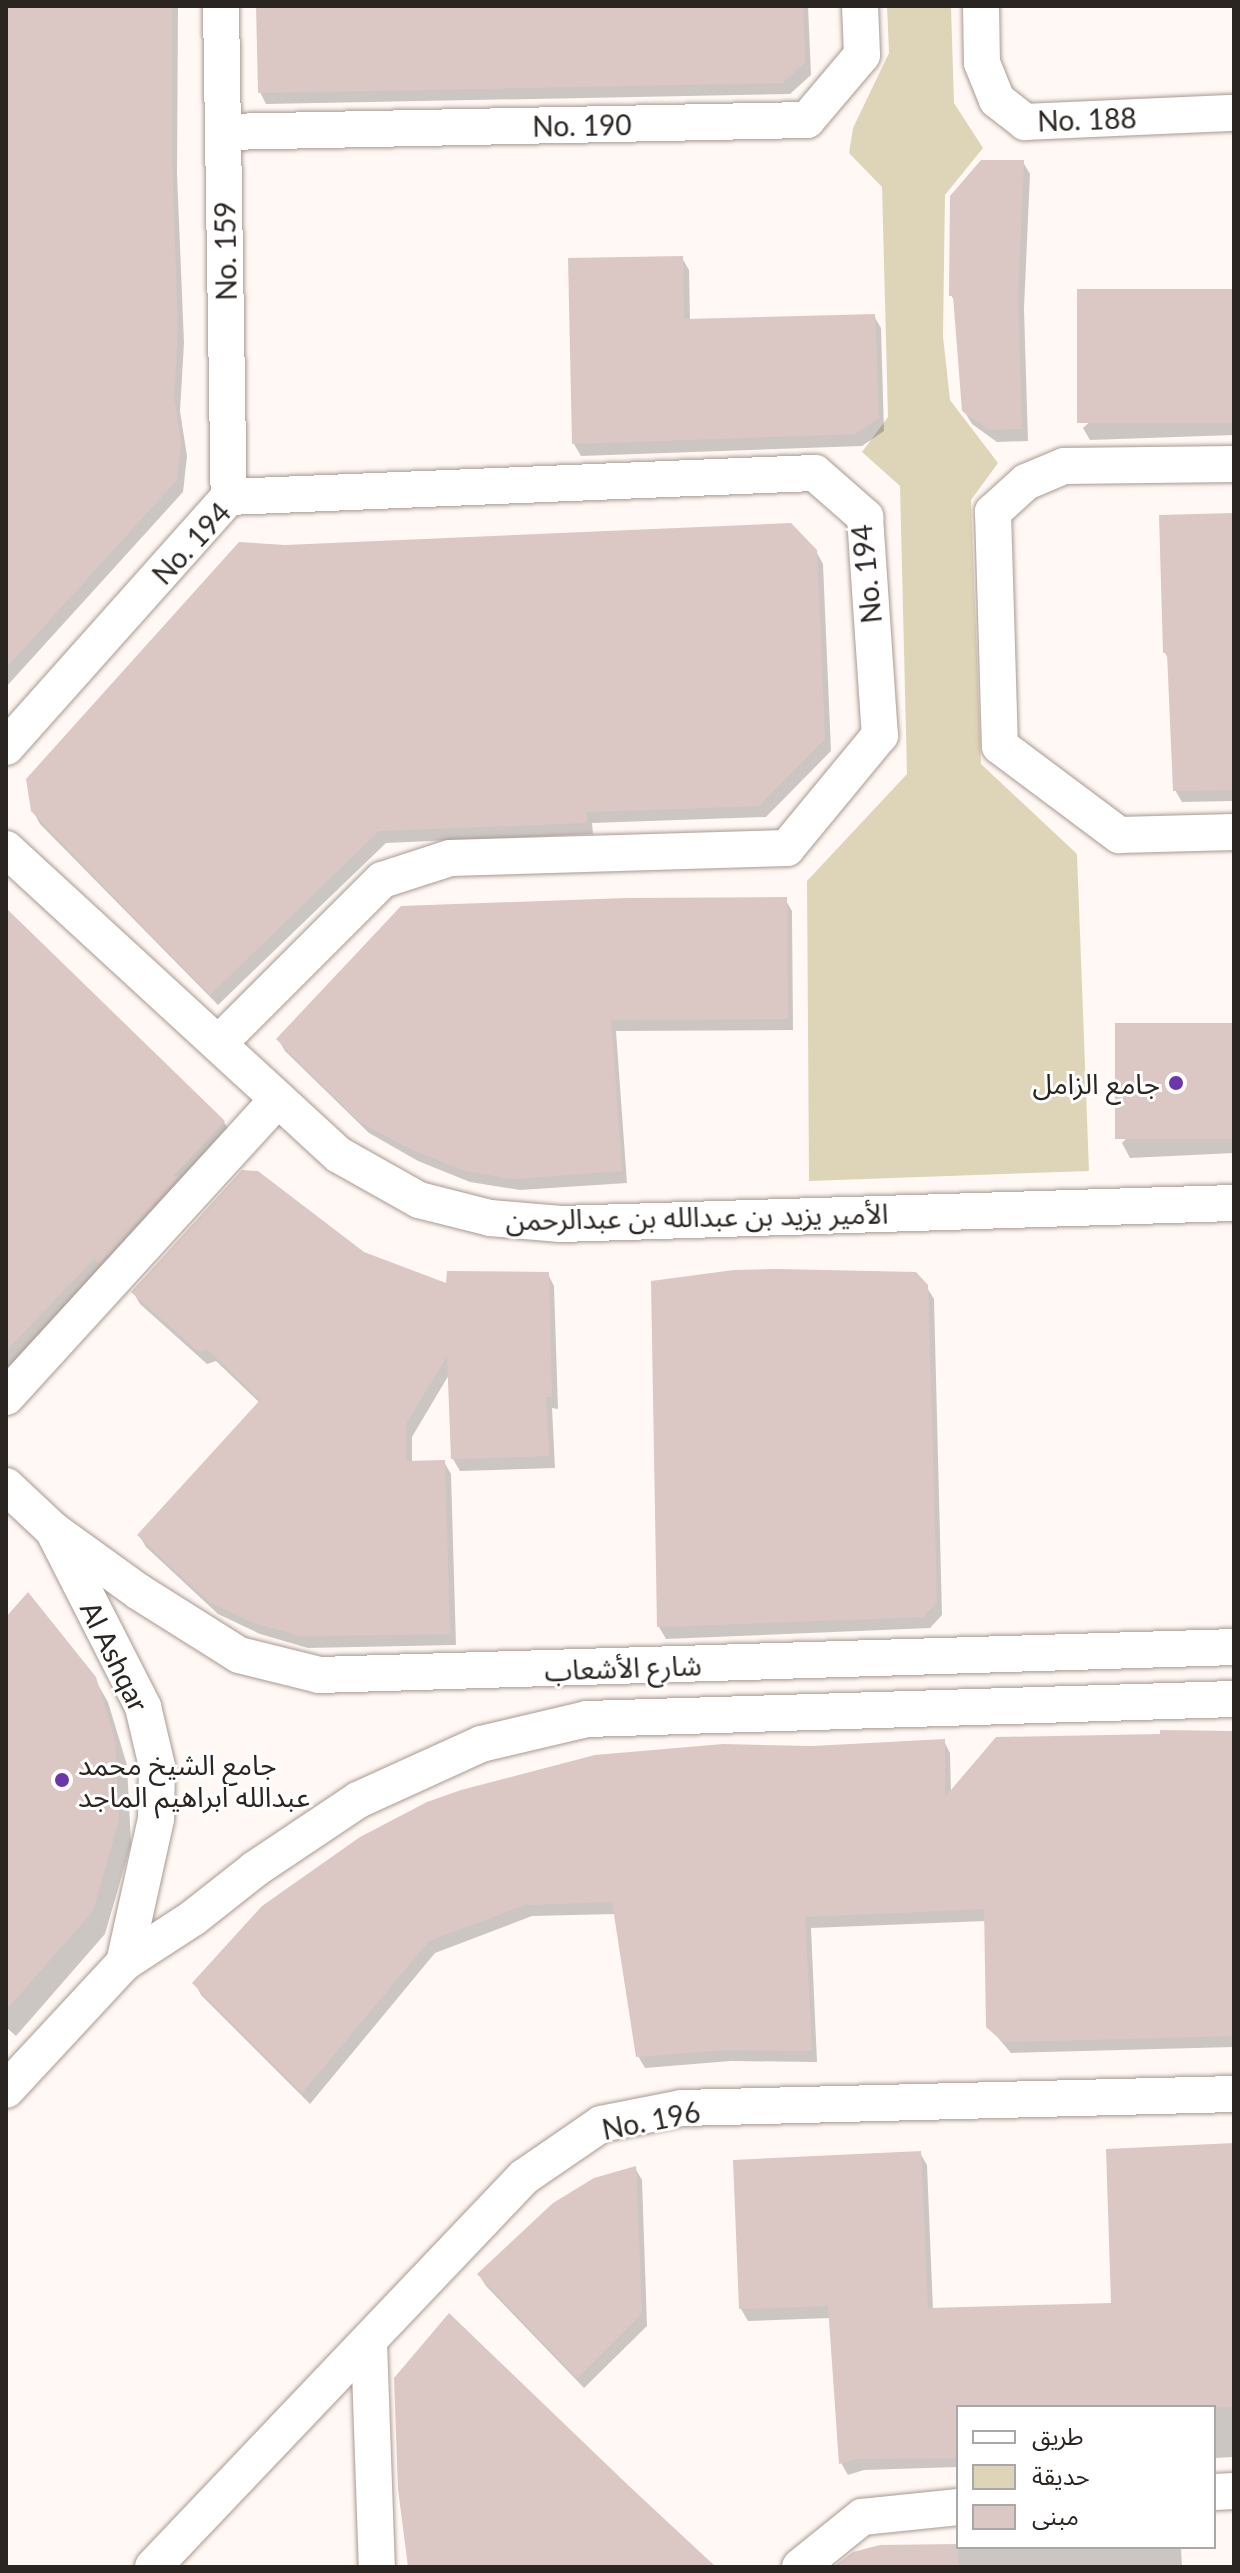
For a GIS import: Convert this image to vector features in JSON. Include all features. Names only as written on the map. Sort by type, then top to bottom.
[{"type":"street","name":"No. 159","points":[[221,6],[229,497]]},
{"type":"street","name":"No. 190","points":[[224,132],[807,120],[862,55],[860,6]]},
{"type":"street","name":"No. 188","points":[[981,6],[982,63],[997,100],[1025,122],[1234,113]]},
{"type":"street","points":[[1234,464],[1064,466],[1026,482],[993,512],[1000,746],[1119,835],[1234,832]]},
{"type":"street","name":"No. 194","points":[[6,747],[229,497],[815,473],[865,517],[880,735],[787,848],[450,858],[382,880],[219,1043]]},
{"type":"street","name":"الأمير يزيد بن عبدالله بن عبدالرحمن","points":[[6,849],[339,1155],[419,1200],[490,1218],[561,1224],[1234,1203]]},
{"type":"street","points":[[6,1397],[278,1099]]},
{"type":"street","name":"Al Ashqar","points":[[6,1486],[53,1530],[143,1707],[157,1766],[156,1819],[124,1963]]},
{"type":"street","name":"شارع الأشعاب","points":[[53,1530],[139,1592],[239,1655],[319,1675],[1234,1647]]},
{"type":"street","name":"شارع الأشعاب","points":[[124,1963],[193,1918],[280,1852],[358,1800],[481,1744],[572,1723],[619,1718],[1234,1699]]},
{"type":"street","points":[[6,2090],[124,1963]]},
{"type":"street","name":"No. 196","points":[[153,2567],[524,2177],[601,2124],[682,2108],[1234,2094]]},
{"type":"street","points":[[369,2342],[377,2567]]},
{"type":"street","points":[[800,2567],[862,2517],[956,2507]]},
{"type":"green space","points":[[887,6],[951,6],[954,103],[983,148],[945,195],[943,336],[950,400],[998,463],[971,500],[981,764],[1077,854],[1089,1171],[809,1181],[807,881],[907,774],[900,486],[862,452],[888,417],[882,187],[849,153],[853,128],[889,53]]},
{"type":"building","points":[[6,6],[172,6],[172,159],[178,330],[174,398],[181,442],[177,480],[6,668]]},
{"type":"building","points":[[256,6],[803,6],[805,62],[783,83],[258,93]]},
{"type":"building","points":[[981,160],[1024,160],[1018,296],[1022,429],[989,430],[962,411],[953,296],[949,296],[950,196]]},
{"type":"building","points":[[683,256],[684,319],[875,314],[879,418],[855,434],[572,444],[568,258]]},
{"type":"building","points":[[1077,289],[1234,289],[1234,423],[1077,423]]},
{"type":"building","points":[[1234,513],[1234,790],[1173,791],[1167,653],[1163,653],[1159,515]]},
{"type":"building","points":[[791,523],[817,550],[825,739],[759,806],[587,812],[587,823],[379,831],[210,995],[31,811],[26,779],[239,542],[285,545]]},
{"type":"building","points":[[787,897],[788,1019],[611,1020],[622,1171],[512,1179],[462,1170],[410,1149],[360,1122],[276,1039],[401,906],[626,898]]},
{"type":"building","points":[[6,908],[225,1121],[172,1177],[179,1176],[99,1264],[94,1259],[6,1351]]},
{"type":"building","name":"جامع الزامل","points":[[1115,1023],[1234,1023],[1234,1139],[1115,1139]]},
{"type":"building","points":[[242,1170],[258,1171],[364,1252],[446,1283],[447,1271],[549,1272],[552,1397],[546,1397],[549,1456],[451,1459],[447,1356],[406,1424],[406,1461],[445,1460],[450,1634],[300,1636],[251,1622],[209,1602],[137,1535],[260,1400],[207,1349],[199,1352],[131,1292]]},
{"type":"building","points":[[734,1270],[916,1272],[928,1285],[937,1602],[923,1617],[657,1627],[651,1281]]},
{"type":"building","name":"جامع الشيخ محمد عبدالله ابراهيم الماجد","points":[[28,1592],[96,1677],[115,1740],[119,1820],[93,1911],[6,2010],[6,1617]]},
{"type":"building","points":[[1160,1730],[1234,1731],[1234,2036],[1003,2042],[986,2027],[984,1909],[805,1917],[812,2051],[724,2050],[636,2057],[612,1902],[525,1905],[429,1941],[302,2093],[192,1983],[262,1906],[360,1837],[427,1802],[461,1790],[595,1755],[723,1744],[812,1746],[945,1739],[945,1797],[996,1737],[1160,1734]]},
{"type":"building","points":[[1234,2143],[1234,2407],[956,2405],[956,2458],[857,2459],[839,2464],[828,2306],[739,2309],[733,2160],[921,2151],[928,2308],[1111,2303],[1106,2149]]},
{"type":"building","points":[[636,2166],[642,2313],[577,2378],[477,2274],[553,2203],[594,2178]]},
{"type":"building","points":[[449,2313],[716,2567],[408,2567],[398,2489],[394,2378]]},
{"type":"building","points":[[956,2544],[958,2567],[833,2567],[853,2552],[880,2545]]},
{"type":"place","name":"جامع الزامل","points":[[1176,1083]]},
{"type":"place","name":"جامع الشيخ محمد عبدالله ابراهيم الماجد","points":[[62,1780]]}]
